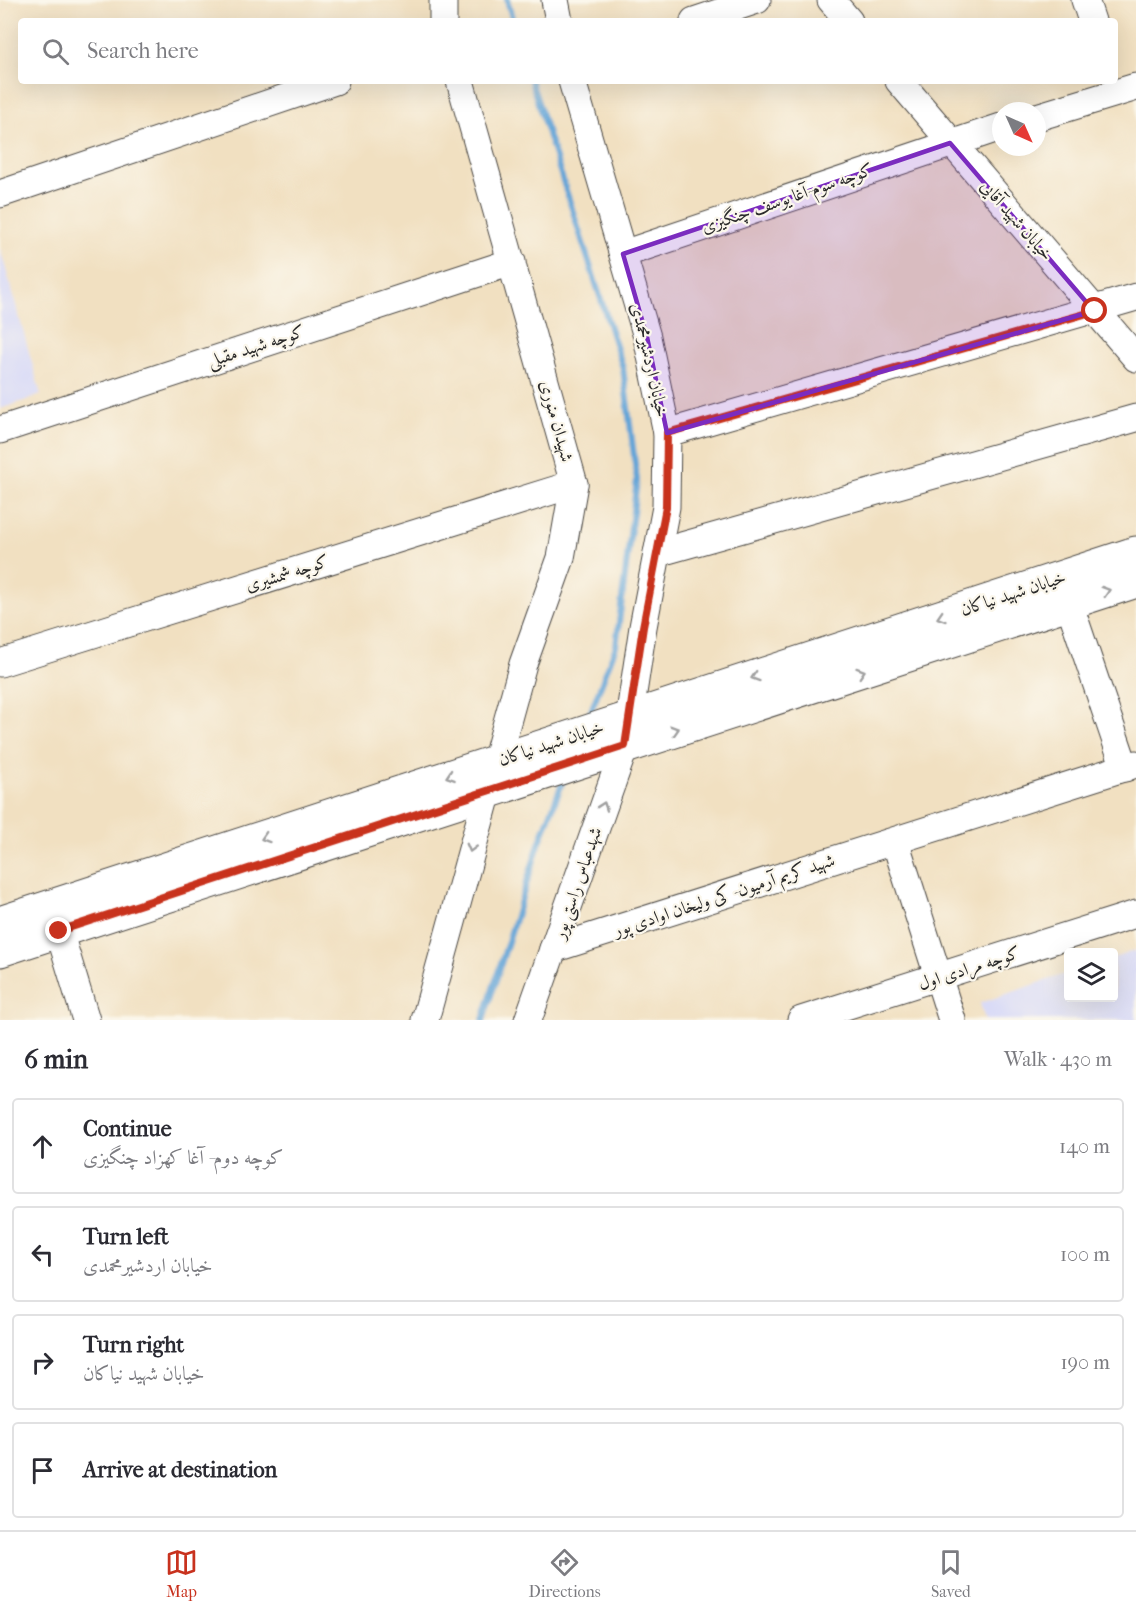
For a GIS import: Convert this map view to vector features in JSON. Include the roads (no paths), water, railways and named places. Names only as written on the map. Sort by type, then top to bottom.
[{"type":"main road","name":"خیابان شهید نیاکان","points":[[0,923],[166,883],[487,792],[628,731],[1136,553]]},
{"type":"main road","name":"خیابان شهید نیاکان","points":[[0,950],[59,931],[166,883],[495,760],[628,731],[1069,603],[1136,581]]},
{"type":"street","points":[[442,0],[443,18]]},
{"type":"street","points":[[555,0],[558,18]]},
{"type":"street","points":[[703,18],[757,0]]},
{"type":"street","points":[[831,0],[846,18]]},
{"type":"street","points":[[1084,0],[1091,18]]},
{"type":"street","points":[[0,194],[327,84]]},
{"type":"street","name":"شهیدان منوری","points":[[425,1020],[523,663],[561,558],[574,484],[461,84]]},
{"type":"street","name":"خیابان اردشیرمحمدی","points":[[573,84],[647,337],[667,433],[666,507],[643,627],[628,731]]},
{"type":"street","name":"خیابان شهید آقایی","points":[[901,84],[1136,358]]},
{"type":"street","points":[[1046,114],[1121,87]]},
{"type":"street","name":"کوچه سوم-آغا یوسف چنگیزی","points":[[623,254],[992,131]]},
{"type":"street","name":"کوچه شهید مقبلی","points":[[0,430],[512,262]]},
{"type":"street","points":[[667,433],[1095,311],[1136,297]]},
{"type":"street","points":[[657,553],[1136,418]]},
{"type":"street","name":"کوچه شمشیری","points":[[0,663],[574,484]]},
{"type":"street","points":[[1069,603],[1130,766]]},
{"type":"street","name":"شهدعباس راستی پور","points":[[528,1020],[628,731]]},
{"type":"street","name":"شهید کریم آرمیون- کی ولیخان اوادی پور","points":[[553,949],[1130,766]]},
{"type":"street","points":[[895,841],[952,1020]]},
{"type":"street","name":"کوچه مرادی اول","points":[[801,1020],[1136,914]]},
{"type":"street","points":[[59,931],[86,1020]]},
{"type":"waterway","points":[[507,0],[512,18]]},
{"type":"waterway","points":[[532,84],[623,368],[637,480],[616,646],[587,721]]},
{"type":"waterway","points":[[483,1020],[539,844],[564,778]]}]
